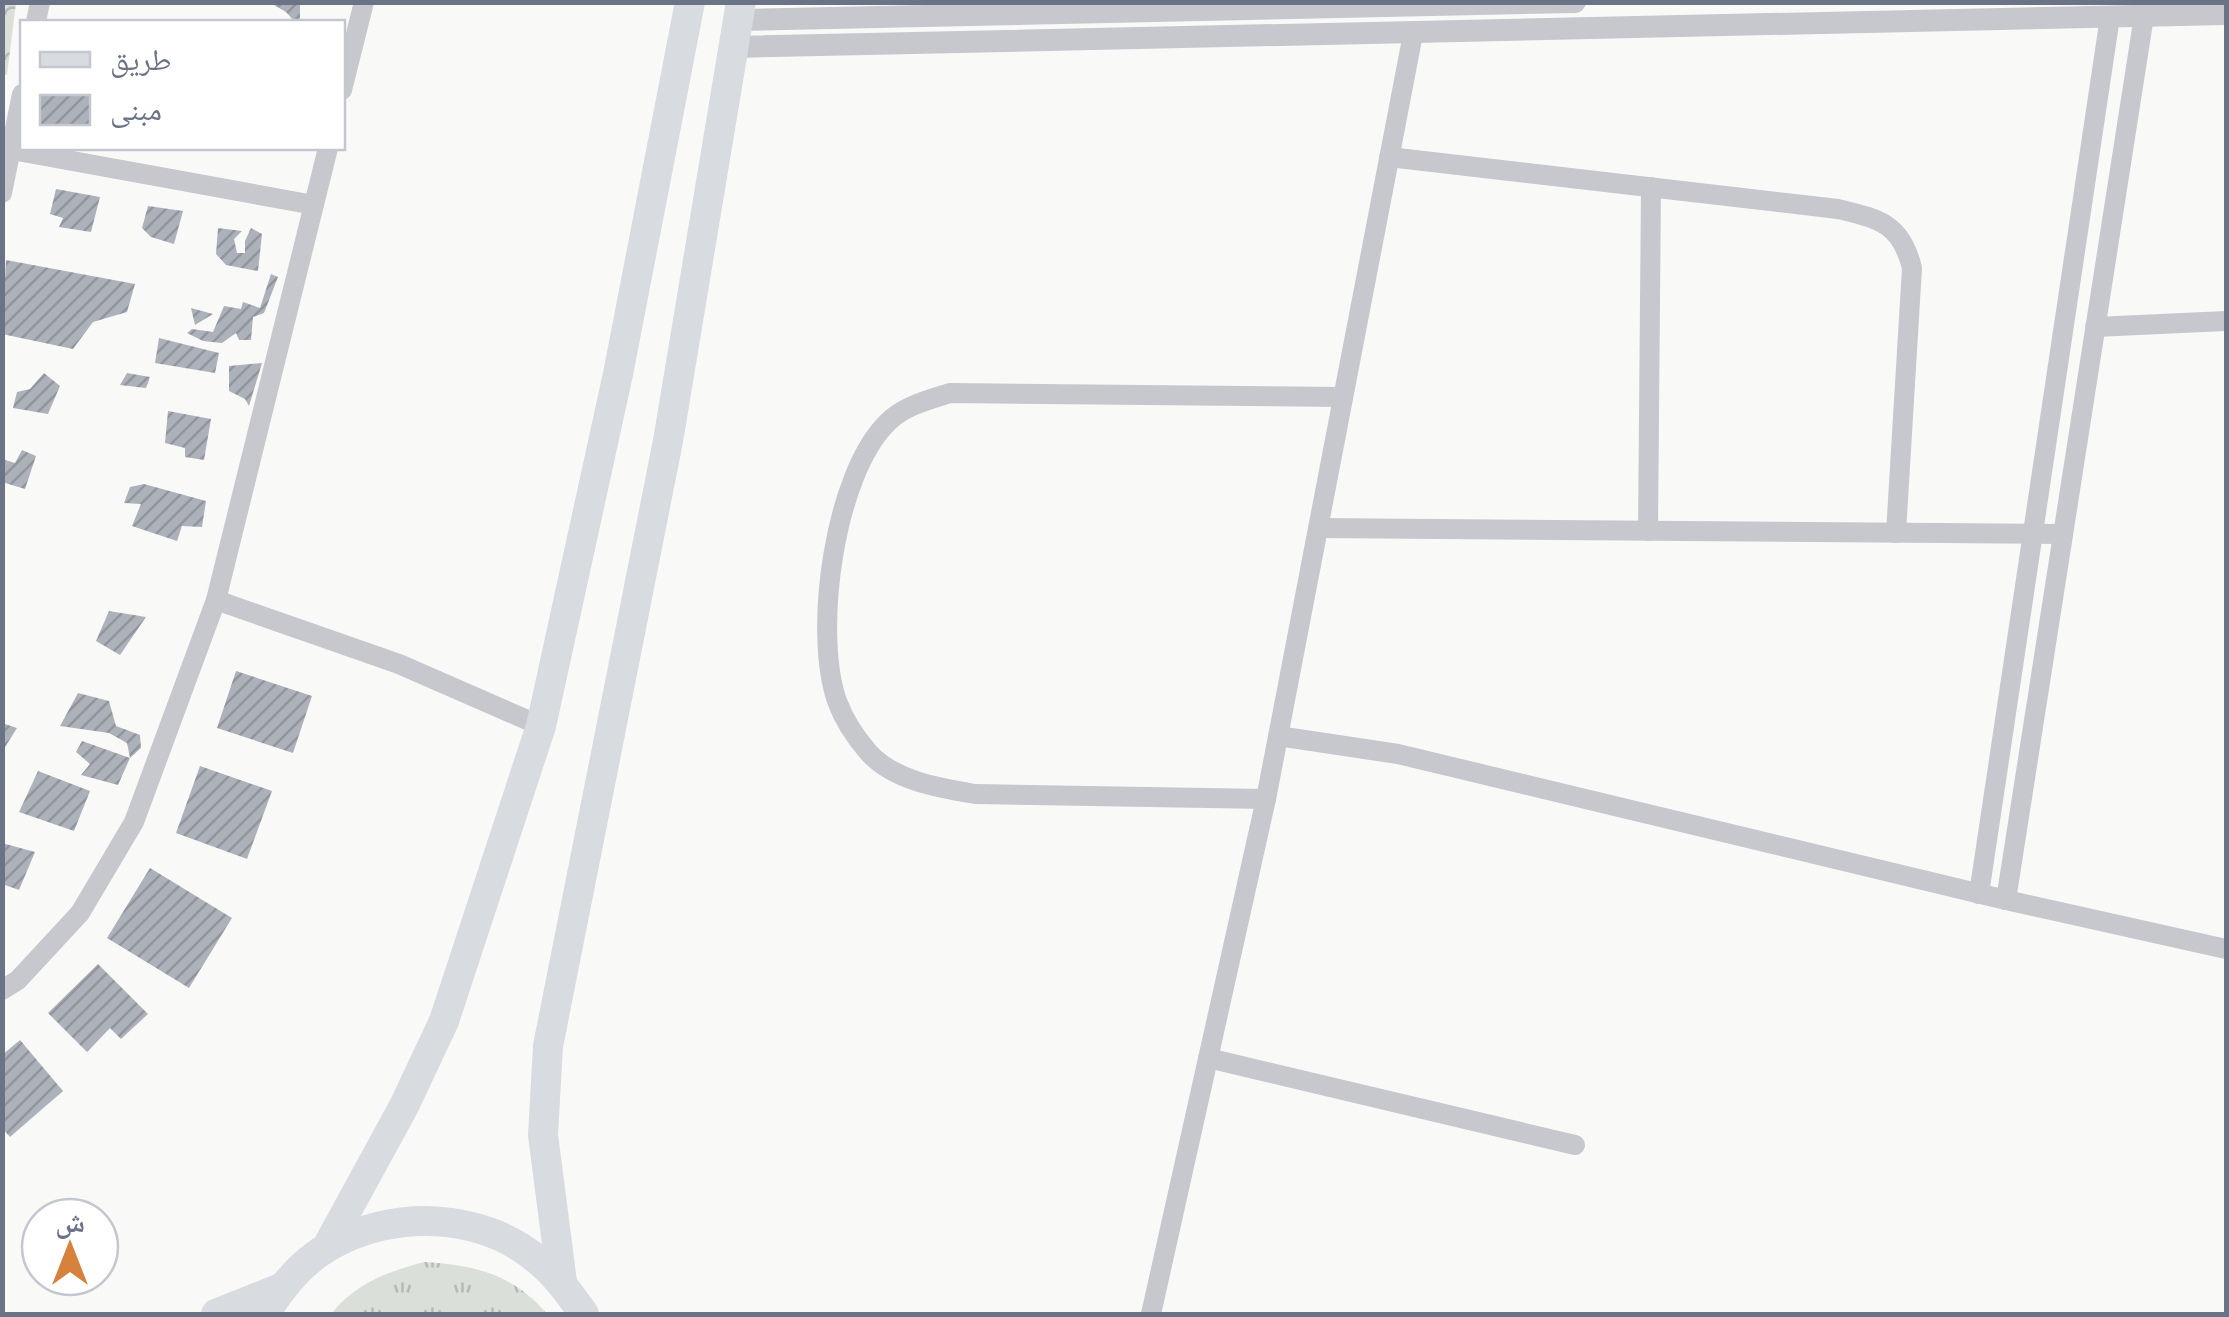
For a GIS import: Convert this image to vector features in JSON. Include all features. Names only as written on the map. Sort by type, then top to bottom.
[{"type":"main road","points":[[216,1314],[273,1301],[327,1247],[404,1106],[444,1021],[541,726],[618,374],[690,2]]},
{"type":"main road","points":[[562,1282],[542,1136],[548,1046],[668,440],[737,23]]},
{"type":"main road","points":[[327,1247],[390,1222],[455,1222],[500,1236],[537,1258],[562,1282],[584,1314]]},
{"type":"street","points":[[345,78],[364,2]]},
{"type":"street","points":[[737,23],[1121,7],[1575,2]]},
{"type":"street","points":[[737,23],[1413,34],[2226,14]]},
{"type":"street","points":[[2006,900],[2144,16]]},
{"type":"street","points":[[1979,894],[2110,17]]},
{"type":"street","points":[[1151,1314],[1266,799],[1413,34]]},
{"type":"street","points":[[2,193],[20,105]]},
{"type":"street","points":[[12,150],[314,205]]},
{"type":"street","points":[[2,990],[18,980],[80,913],[134,822],[216,600],[328,150]]},
{"type":"street","points":[[1389,157],[1838,209],[1868,216],[1896,230],[1907,247],[1912,268],[1896,532]]},
{"type":"street","points":[[1648,531],[1651,187]]},
{"type":"street","points":[[2095,326],[2226,321]]},
{"type":"street","points":[[1266,799],[975,794],[934,787],[902,775],[872,756],[848,726],[836,697],[829,655],[828,594],[836,542],[849,488],[866,449],[890,420],[919,402],[950,393],[1343,397]]},
{"type":"street","points":[[1318,528],[2063,534]]},
{"type":"street","points":[[216,600],[399,664],[541,726]]},
{"type":"street","points":[[1278,736],[1398,754],[1979,894],[2226,949]]},
{"type":"street","points":[[1208,1058],[1576,1145]]},
{"type":"green space","points":[[2,3],[16,3],[7,75],[3,74]]},
{"type":"green space","points":[[424,1262],[492,1274],[521,1289],[547,1314],[331,1314],[373,1280]]},
{"type":"building","points":[[269,2],[300,2],[300,20],[293,20]]},
{"type":"building","points":[[56,189],[100,197],[91,232],[59,227],[63,218],[50,214]]},
{"type":"building","points":[[148,206],[183,211],[174,244],[151,237],[142,228]]},
{"type":"building","points":[[218,228],[242,231],[234,239],[237,253],[245,253],[251,228],[262,234],[258,271],[226,265],[216,254]]},
{"type":"building","points":[[6,260],[135,284],[127,312],[93,322],[73,349],[2,334]]},
{"type":"building","points":[[271,274],[278,277],[264,313],[253,317],[251,340],[239,340],[236,333],[222,343],[203,341],[187,333],[192,329],[213,332],[224,306],[241,309],[243,302],[260,308]]},
{"type":"building","points":[[191,308],[213,314],[195,325]]},
{"type":"building","points":[[159,338],[219,353],[215,373],[155,363]]},
{"type":"building","points":[[262,363],[249,406],[245,399],[229,391],[229,366]]},
{"type":"building","points":[[44,373],[60,386],[48,414],[13,408],[17,392],[30,389]]},
{"type":"building","points":[[127,373],[150,377],[146,388],[120,385]]},
{"type":"building","points":[[168,411],[211,419],[204,460],[185,457],[185,448],[165,443]]},
{"type":"building","points":[[22,450],[36,456],[25,489],[2,482],[2,459],[15,463]]},
{"type":"building","points":[[144,484],[206,501],[202,527],[182,526],[177,541],[132,526],[141,504],[124,503],[130,487]]},
{"type":"building","points":[[109,611],[146,617],[120,655],[96,641]]},
{"type":"building","points":[[236,671],[312,696],[293,753],[217,728]]},
{"type":"building","points":[[78,693],[109,701],[116,726],[140,735],[141,748],[130,758],[127,743],[109,733],[60,726]]},
{"type":"building","points":[[2,723],[17,728],[2,752]]},
{"type":"building","points":[[82,741],[130,758],[118,785],[81,775],[90,764],[76,752]]},
{"type":"building","points":[[200,766],[272,791],[247,859],[176,833]]},
{"type":"building","points":[[38,771],[90,791],[74,831],[19,812]]},
{"type":"building","points":[[2,843],[35,852],[19,890],[2,884]]},
{"type":"building","points":[[150,868],[232,918],[189,988],[107,938]]},
{"type":"building","points":[[98,964],[148,1014],[121,1039],[110,1028],[87,1052],[48,1013]]},
{"type":"building","points":[[20,1040],[63,1091],[10,1137],[2,1128],[2,1055]]}]
